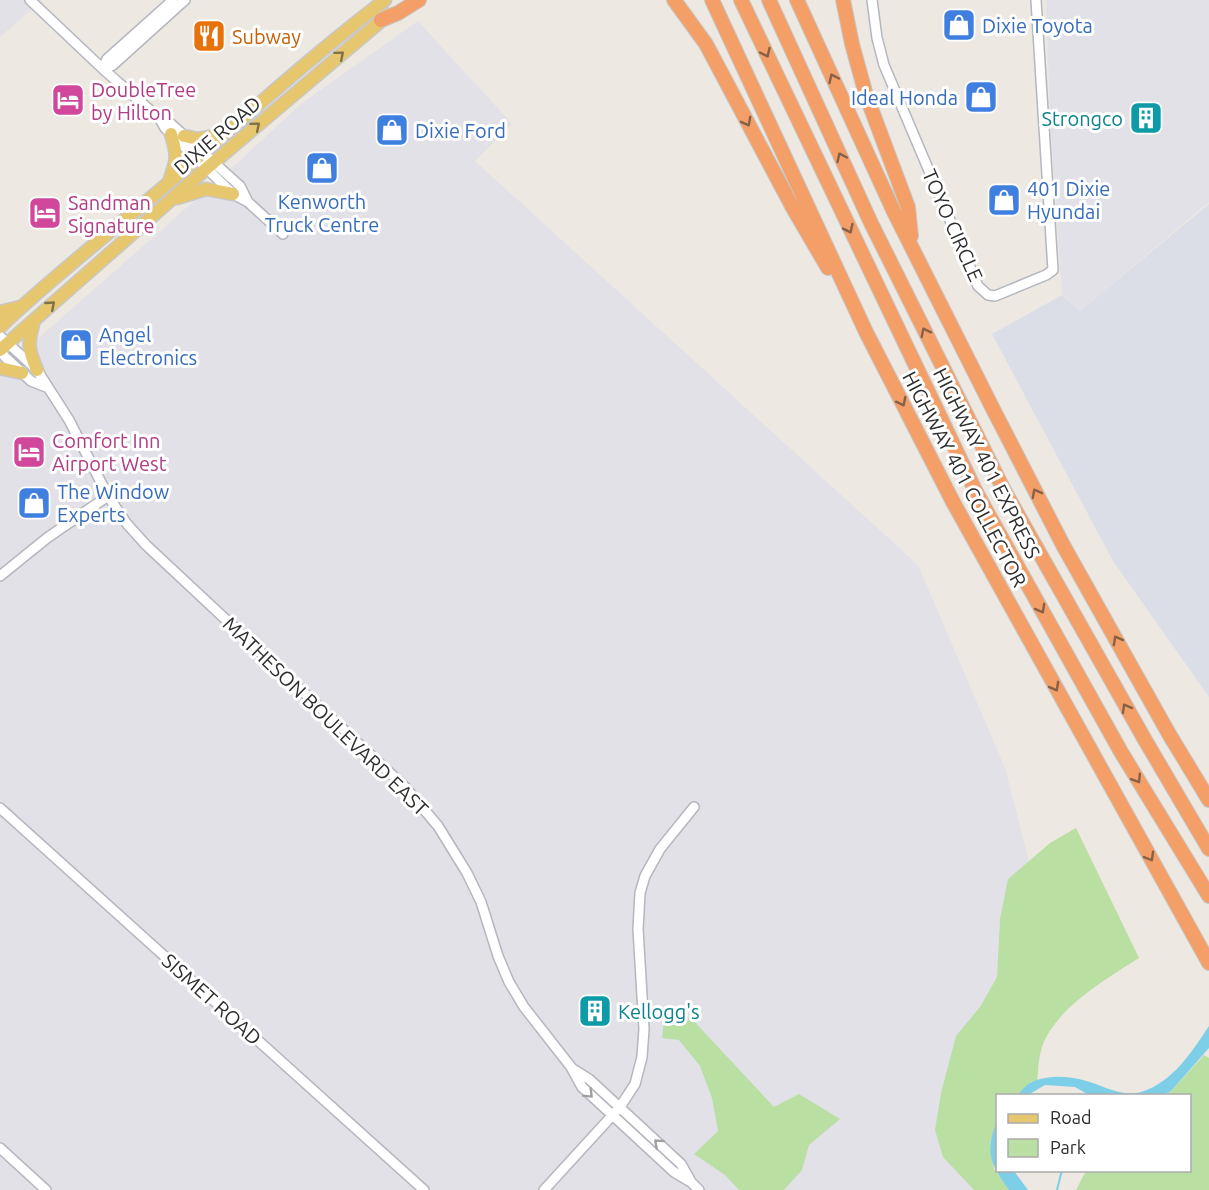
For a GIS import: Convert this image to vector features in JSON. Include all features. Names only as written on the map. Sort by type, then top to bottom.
[{"type":"highway","points":[[381,20],[419,0]]},
{"type":"highway","points":[[674,0],[706,44],[793,208],[866,332]]},
{"type":"highway","name":"HIGHWAY 401 COLLECTOR","points":[[712,0],[866,332],[953,502],[1209,963]]},
{"type":"highway","name":"HIGHWAY 401 EXPRESS","points":[[741,0],[976,492],[1120,752],[1209,896]]},
{"type":"highway","name":"HIGHWAY 401 EXPRESS","points":[[769,0],[871,223],[1005,492],[1209,849]]},
{"type":"highway","points":[[797,0],[894,212],[1063,545],[1169,734],[1209,800]]},
{"type":"highway","points":[[843,0],[852,44],[867,95],[908,207],[912,244]]},
{"type":"main road","name":"DIXIE ROAD","points":[[0,327],[21,306],[169,183],[344,31],[385,0]]},
{"type":"main road","name":"DIXIE ROAD","points":[[2,345],[34,320],[210,165],[381,20],[408,0]]},
{"type":"main road","points":[[169,183],[176,165],[177,154],[171,134]]},
{"type":"main road","points":[[184,136],[198,139],[226,134]]},
{"type":"main road","points":[[170,201],[206,189],[233,194]]},
{"type":"main road","points":[[0,312],[21,306]]},
{"type":"main road","points":[[34,320],[28,340],[29,352],[37,370]]},
{"type":"main road","points":[[0,368],[22,373]]},
{"type":"street","points":[[30,0],[160,119],[171,134],[200,155]]},
{"type":"street","points":[[103,69],[107,59],[173,0]]},
{"type":"street","points":[[103,69],[113,64],[185,0]]},
{"type":"street","name":"TOYO CIRCLE","points":[[872,0],[877,38],[888,74],[978,286],[988,295],[995,296],[1053,270],[1036,0]]},
{"type":"street","points":[[160,119],[170,123],[184,136],[233,194],[248,202],[283,234]]},
{"type":"street","points":[[210,165],[240,186],[248,202]]},
{"type":"street","name":"MATHESON BOULEVARD EAST","points":[[2,345],[37,370],[69,420],[108,496],[127,524],[146,545],[288,676],[423,806],[453,848],[467,873],[481,902],[508,982],[530,1016],[571,1067],[582,1087],[674,1172],[691,1182],[699,1190]]},
{"type":"street","name":"MATHESON BOULEVARD EAST","points":[[2,345],[22,373],[31,381],[46,387]]},
{"type":"street","points":[[0,576],[47,538],[108,496]]},
{"type":"street","points":[[544,1190],[620,1107],[635,1084],[642,1058],[644,1029],[638,928],[640,892],[645,876],[660,849],[694,807]]},
{"type":"street","name":"SISMET ROAD","points":[[0,808],[424,1190]]},
{"type":"street","name":"MATHESON BOULEVARD EAST","points":[[571,1067],[589,1079],[681,1164],[691,1182]]},
{"type":"street","points":[[0,1148],[46,1190]]},
{"type":"shaded area","points":[[0,0],[42,0],[0,37]]},
{"type":"shaded area","name":"Strongco","points":[[1046,0],[1209,0],[1209,202],[1080,311],[1062,294],[1050,117]]},
{"type":"shaded area","points":[[418,21],[512,124],[475,161],[918,565],[1005,768],[1029,861],[1008,880],[1000,919],[997,977],[980,1007],[943,1157],[974,1190],[0,1190],[0,372],[301,104]]},
{"type":"shaded area","points":[[1209,204],[1209,697],[1113,561],[992,334],[1062,295],[1080,311]]},
{"type":"green space","points":[[1076,828],[1139,958],[1084,995],[1060,1018],[1043,1044],[1037,1086],[1032,1081],[1018,1094],[996,1094],[996,1125],[990,1143],[994,1169],[1009,1190],[974,1190],[943,1157],[935,1130],[941,1093],[956,1036],[980,1007],[997,977],[1000,919],[1008,879],[1050,843]]},
{"type":"green space","points":[[666,1005],[691,1018],[774,1107],[799,1094],[840,1119],[809,1145],[802,1170],[784,1190],[739,1190],[725,1175],[694,1154],[718,1131],[712,1098],[700,1066],[679,1040],[662,1038]]},
{"type":"green space","points":[[1204,1055],[1209,1058],[1209,1190],[1076,1190],[1085,1172],[1191,1172],[1191,1094],[1165,1094],[1171,1091]]},
{"type":"water","points":[[1209,1026],[1209,1048],[1171,1091],[1165,1094],[1087,1094],[1075,1087],[1045,1085],[1030,1094],[1018,1094],[1031,1082],[1051,1077],[1084,1080],[1121,1092],[1141,1092],[1163,1081],[1188,1056]]},
{"type":"water","points":[[996,1124],[996,1170],[990,1150]]},
{"type":"water","points":[[1015,1172],[1028,1190],[1009,1190],[998,1173]]},
{"type":"waterway","points":[[1057,1190],[1062,1172]]},
{"type":"place","name":"Dixie Toyota","points":[[959,25]]},
{"type":"place","name":"Subway","points":[[209,36]]},
{"type":"place","name":"Ideal Honda","points":[[981,97]]},
{"type":"place","name":"DoubleTree by Hilton","points":[[68,100]]},
{"type":"place","name":"Strongco","points":[[1146,118]]},
{"type":"place","name":"Dixie Ford","points":[[392,130]]},
{"type":"place","name":"Kenworth Truck Centre","points":[[322,168]]},
{"type":"place","name":"401 Dixie Hyundai","points":[[1004,200]]},
{"type":"place","name":"Sandman Signature","points":[[45,213]]},
{"type":"place","name":"Angel Electronics","points":[[76,345]]},
{"type":"place","name":"Comfort Inn Airport West","points":[[29,452]]},
{"type":"place","name":"The Window Experts","points":[[34,503]]},
{"type":"place","name":"Kellogg's","points":[[595,1011]]}]
